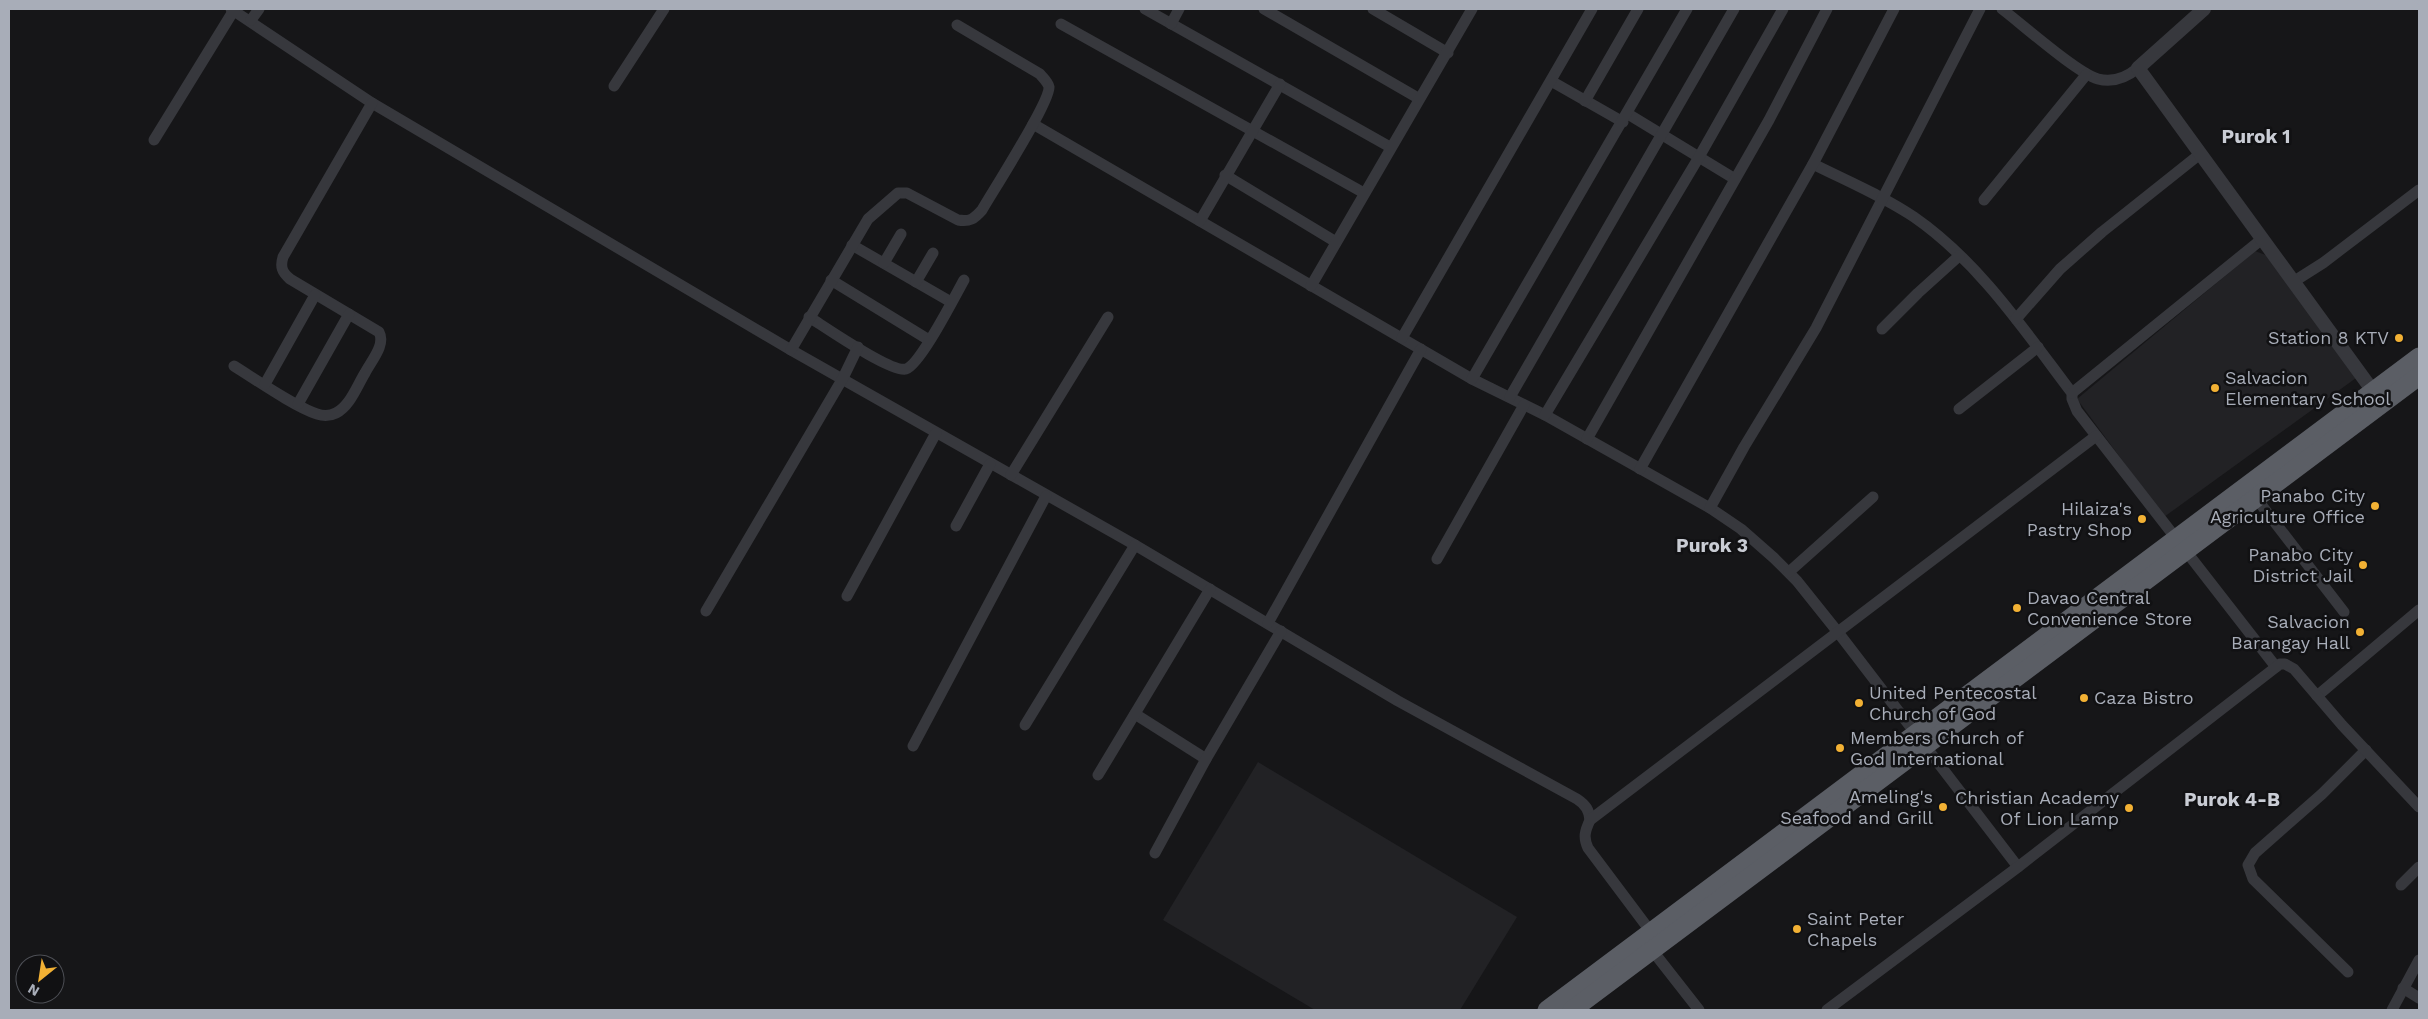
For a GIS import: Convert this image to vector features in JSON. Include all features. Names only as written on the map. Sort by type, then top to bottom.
[{"type":"highway","points":[[1572,1010],[1654,942],[2378,398],[2419,357]]},
{"type":"highway","points":[[2378,398],[2419,376]]},
{"type":"highway","points":[[2181,545],[2256,498],[2283,469]]},
{"type":"highway","points":[[1547,1010],[1654,942]]},
{"type":"street","points":[[154,140],[233,9],[372,103],[791,350],[1135,545],[1398,701],[1577,799],[1585,804],[1590,820]]},
{"type":"street","points":[[251,20],[259,9]]},
{"type":"street","points":[[614,86],[664,9]]},
{"type":"street","points":[[1145,9],[1390,146]]},
{"type":"street","points":[[1171,24],[1179,9]]},
{"type":"street","points":[[1264,9],[1418,98]]},
{"type":"street","points":[[1373,9],[1448,53]]},
{"type":"street","points":[[1311,286],[1390,146],[1418,98],[1448,53],[1472,9]]},
{"type":"street","points":[[1402,338],[1592,9]]},
{"type":"street","points":[[1585,101],[1638,9]]},
{"type":"street","points":[[1472,379],[1687,9]]},
{"type":"street","points":[[1510,397],[1734,9]]},
{"type":"street","points":[[1545,416],[1699,157],[1783,9]]},
{"type":"street","points":[[1587,439],[1769,120],[1827,9]]},
{"type":"street","points":[[1640,469],[1813,164],[1894,9]]},
{"type":"street","points":[[1710,508],[1744,446],[1816,328],[1980,9]]},
{"type":"street","points":[[2002,9],[2086,75],[2109,80],[2130,74],[2204,9]]},
{"type":"street","points":[[1061,24],[1364,193]]},
{"type":"street","points":[[791,350],[868,219],[898,193],[907,193],[958,220],[967,222],[974,219],[982,210],[1033,124],[1047,96],[1049,87],[1046,80],[1040,74],[957,25]]},
{"type":"street","points":[[2138,68],[2378,398]]},
{"type":"street","points":[[1984,200],[2086,75]]},
{"type":"street","points":[[1551,81],[1585,101],[1662,134],[1735,179]]},
{"type":"street","points":[[1200,221],[1280,84]]},
{"type":"street","points":[[234,366],[316,414],[326,416],[344,408],[377,352],[382,342],[379,332],[290,279],[280,265],[372,103]]},
{"type":"street","points":[[1033,124],[1472,379],[1510,397],[1587,439],[1710,508],[1741,528],[1789,572],[1837,631],[2018,867]]},
{"type":"street","points":[[2016,318],[2060,269],[2102,232],[2200,154]]},
{"type":"street","points":[[1813,164],[1883,199],[1915,218],[1959,256],[1998,296],[2072,393],[2072,399],[2077,411],[2276,667]]},
{"type":"street","points":[[1226,175],[1336,242]]},
{"type":"street","points":[[2294,282],[2323,263],[2419,190]]},
{"type":"street","points":[[884,263],[900,234]]},
{"type":"street","points":[[2072,393],[2262,239]]},
{"type":"street","points":[[852,244],[951,302]]},
{"type":"street","points":[[916,282],[933,253]]},
{"type":"street","points":[[1882,329],[1918,292],[1959,256]]},
{"type":"street","points":[[831,280],[929,340]]},
{"type":"street","points":[[809,317],[889,366],[906,369],[913,365],[964,280]]},
{"type":"street","points":[[265,384],[314,294]]},
{"type":"street","points":[[298,404],[349,314]]},
{"type":"street","points":[[1011,475],[1108,317]]},
{"type":"street","points":[[706,611],[843,378],[858,347]]},
{"type":"street","points":[[1959,409],[2038,347]]},
{"type":"street","points":[[1268,623],[1421,349]]},
{"type":"street","points":[[1437,559],[1524,405]]},
{"type":"street","points":[[847,596],[936,433]]},
{"type":"street","points":[[1698,1010],[1654,942],[1588,848],[1584,840],[1584,833],[1590,820],[2096,436]]},
{"type":"street","points":[[956,526],[990,464]]},
{"type":"street","points":[[913,746],[1046,496]]},
{"type":"street","points":[[1789,572],[1873,497]]},
{"type":"street","points":[[2256,498],[2344,612]]},
{"type":"street","points":[[1025,726],[1135,545]]},
{"type":"street","points":[[1098,775],[1210,590]]},
{"type":"street","points":[[2317,696],[2419,610]]},
{"type":"street","points":[[1155,853],[1206,759],[1281,631]]},
{"type":"street","points":[[1827,1010],[2018,867],[2280,664],[2290,666],[2419,807]]},
{"type":"street","points":[[1135,714],[1206,759]]},
{"type":"street","points":[[2348,972],[2253,879],[2248,865],[2255,853],[2322,794],[2366,750]]},
{"type":"street","points":[[2401,885],[2419,867]]},
{"type":"street","points":[[2392,1010],[2419,960]]},
{"type":"street","points":[[2403,988],[2419,998]]},
{"type":"shaded area","name":"Salvacion Elementary School","points":[[2255,251],[2271,257],[2356,378],[2164,517],[2077,399]]},
{"type":"shaded area","points":[[1258,762],[1517,917],[1460,1010],[1315,1010],[1163,920]]},
{"type":"place","name":"Station 8 KTV","points":[[2399,338]]},
{"type":"place","name":"Salvacion Elementary School","points":[[2215,388]]},
{"type":"place","name":"Panabo City Agriculture Office","points":[[2375,506]]},
{"type":"place","name":"Hilaiza's Pastry Shop","points":[[2142,519]]},
{"type":"place","name":"Panabo City District Jail","points":[[2363,565]]},
{"type":"place","name":"Davao Central Convenience Store","points":[[2017,608]]},
{"type":"place","name":"Salvacion Barangay Hall","points":[[2360,632]]},
{"type":"place","name":"Caza Bistro","points":[[2084,698]]},
{"type":"place","name":"United Pentecostal Church of God","points":[[1859,703]]},
{"type":"place","name":"Members Church of God International","points":[[1840,748]]},
{"type":"place","name":"Ameling's Seafood and Grill","points":[[1943,807]]},
{"type":"place","name":"Christian Academy Of Lion Lamp","points":[[2129,808]]},
{"type":"place","name":"Saint Peter Chapels","points":[[1797,929]]},
{"type":"district","name":"Purok 1","points":[[2256,136]]},
{"type":"district","name":"Purok 3","points":[[1712,545]]},
{"type":"district","name":"Purok 4-B","points":[[2232,799]]}]
